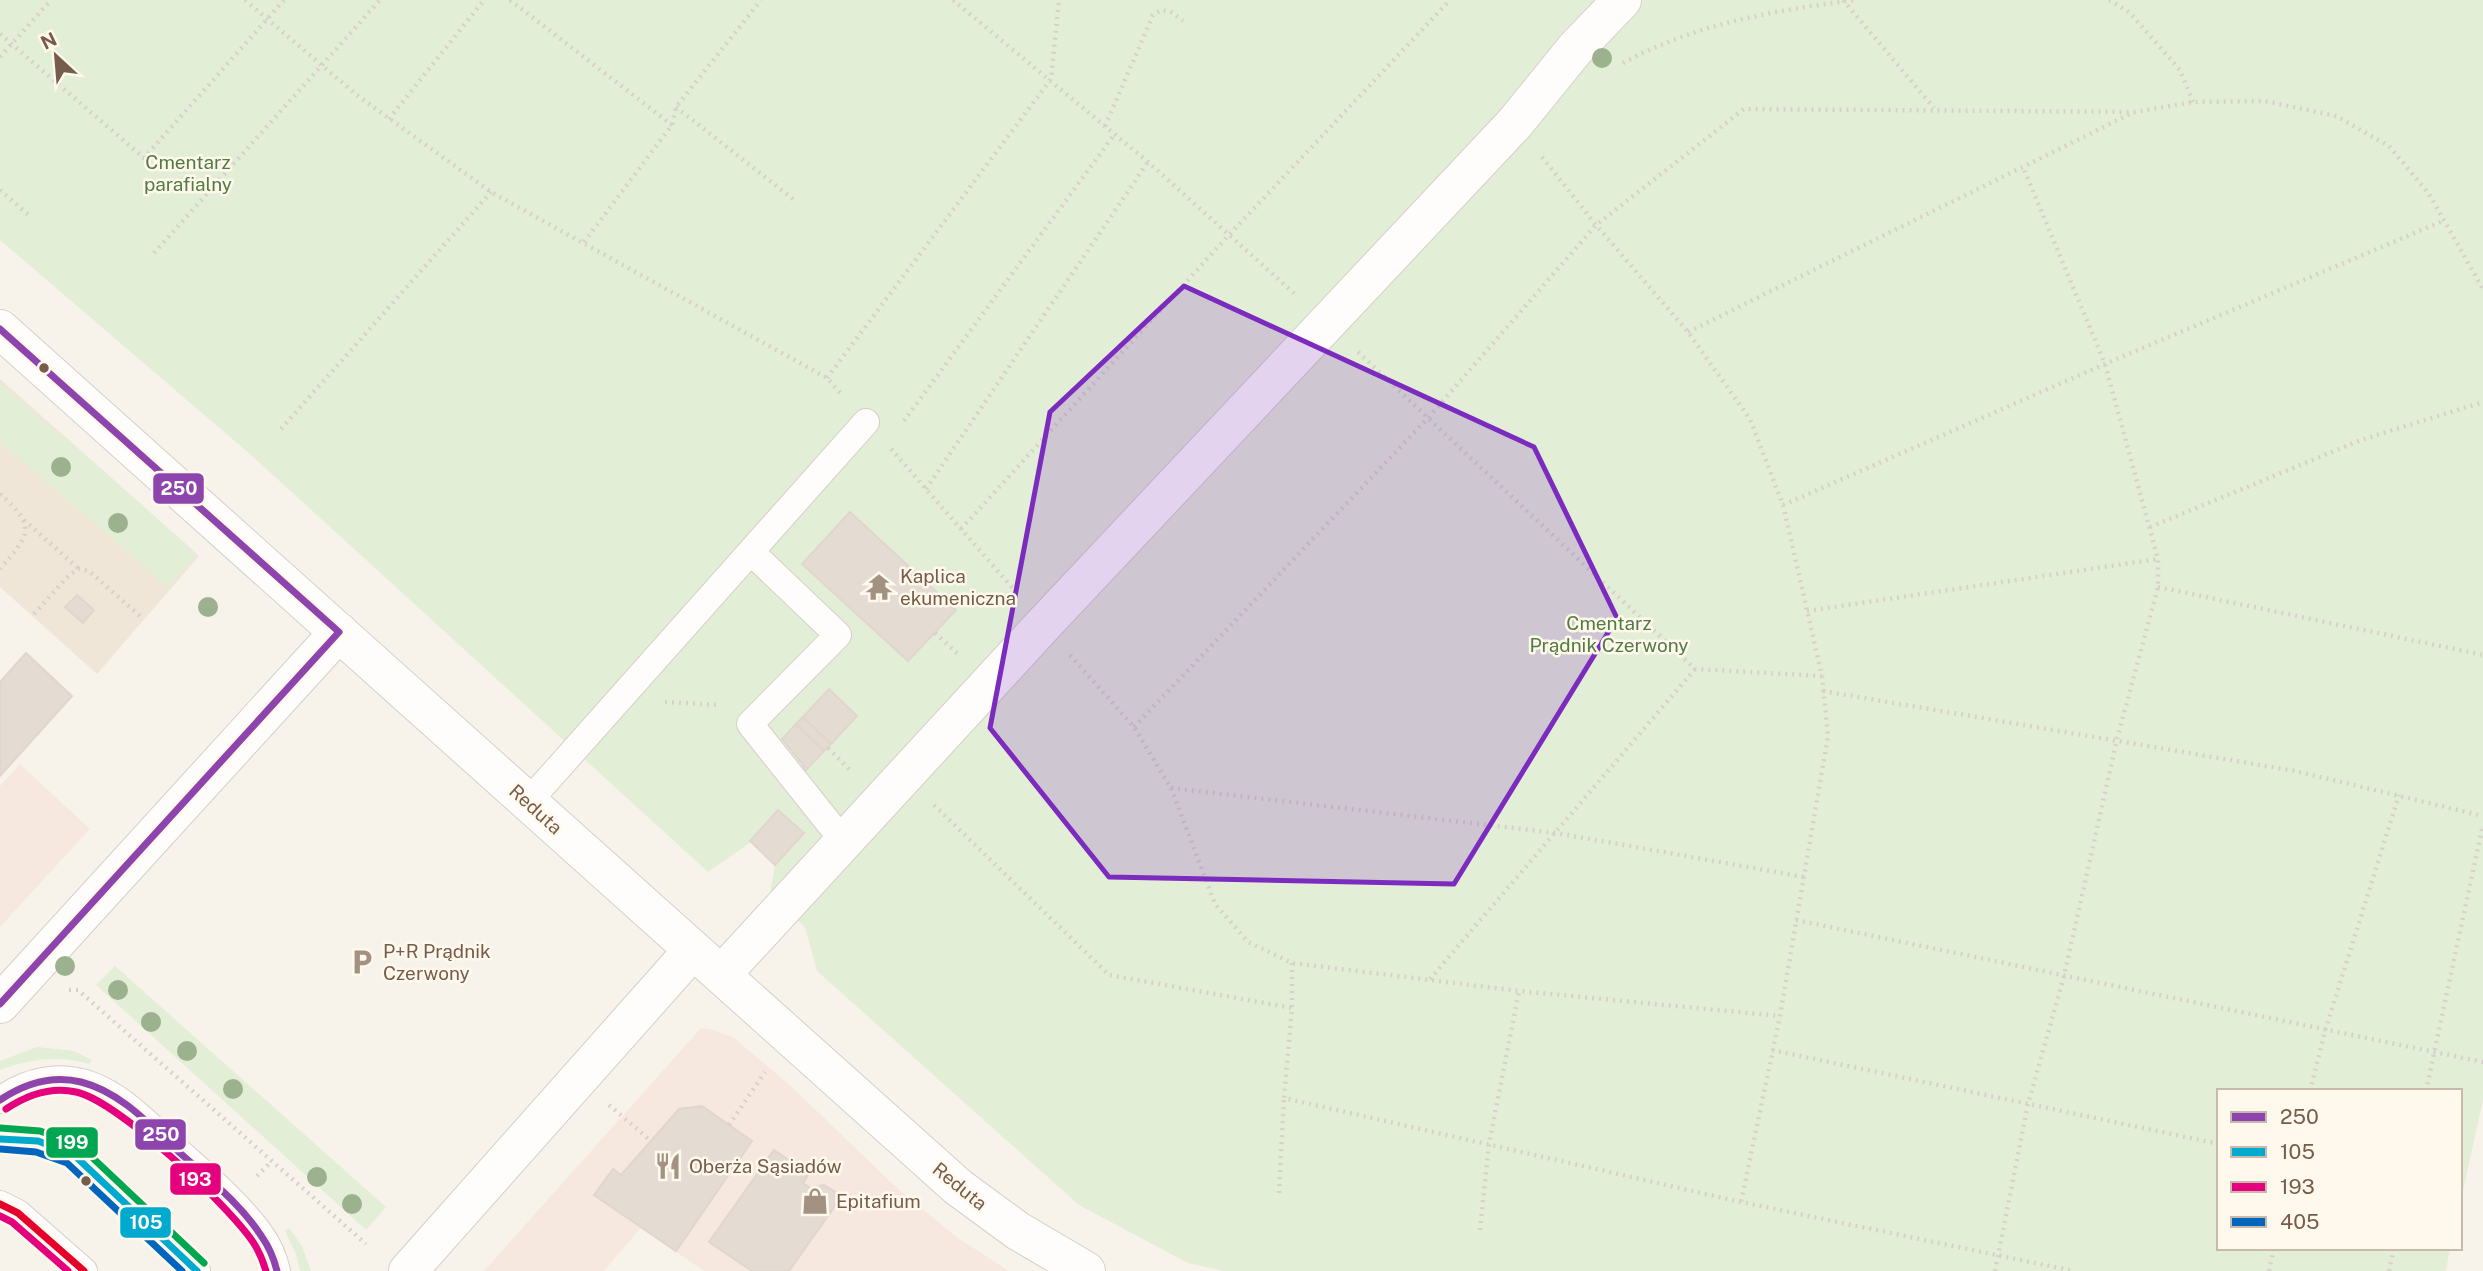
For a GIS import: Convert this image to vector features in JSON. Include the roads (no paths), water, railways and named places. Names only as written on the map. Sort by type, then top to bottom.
[{"type":"street","points":[[721,975],[1045,624],[1515,123],[1575,49],[1622,0]]},
{"type":"street","name":"Reduta","points":[[0,329],[958,1187],[1018,1231],[1086,1271]]},
{"type":"street","points":[[0,1004],[340,632]]},
{"type":"street","points":[[408,1271],[693,950]]},
{"type":"lane","points":[[528,802],[866,422]]},
{"type":"lane","points":[[751,552],[838,635],[750,724],[844,842]]},
{"type":"lane","points":[[0,1100],[16,1089],[53,1079],[81,1082],[112,1094],[188,1160],[240,1211],[271,1251],[277,1271]]},
{"type":"lane","points":[[0,1139],[39,1140],[57,1145],[73,1154],[197,1271]]},
{"type":"lane","points":[[0,1205],[19,1213],[84,1271]]},
{"type":"place","name":"Kaplica ekumeniczna","points":[[879,587]]},
{"type":"place","name":"P+R Prądnik Czerwony","points":[[362,962]]},
{"type":"place","name":"Oberża Sąsiadów","points":[[668,1166]]},
{"type":"place","name":"Epitafium","points":[[815,1201]]},
{"type":"park label","name":"Cmentarz parafialny","points":[[188,173]]},
{"type":"park label","name":"Cmentarz Prądnik Czerwony","points":[[1609,634]]}]
